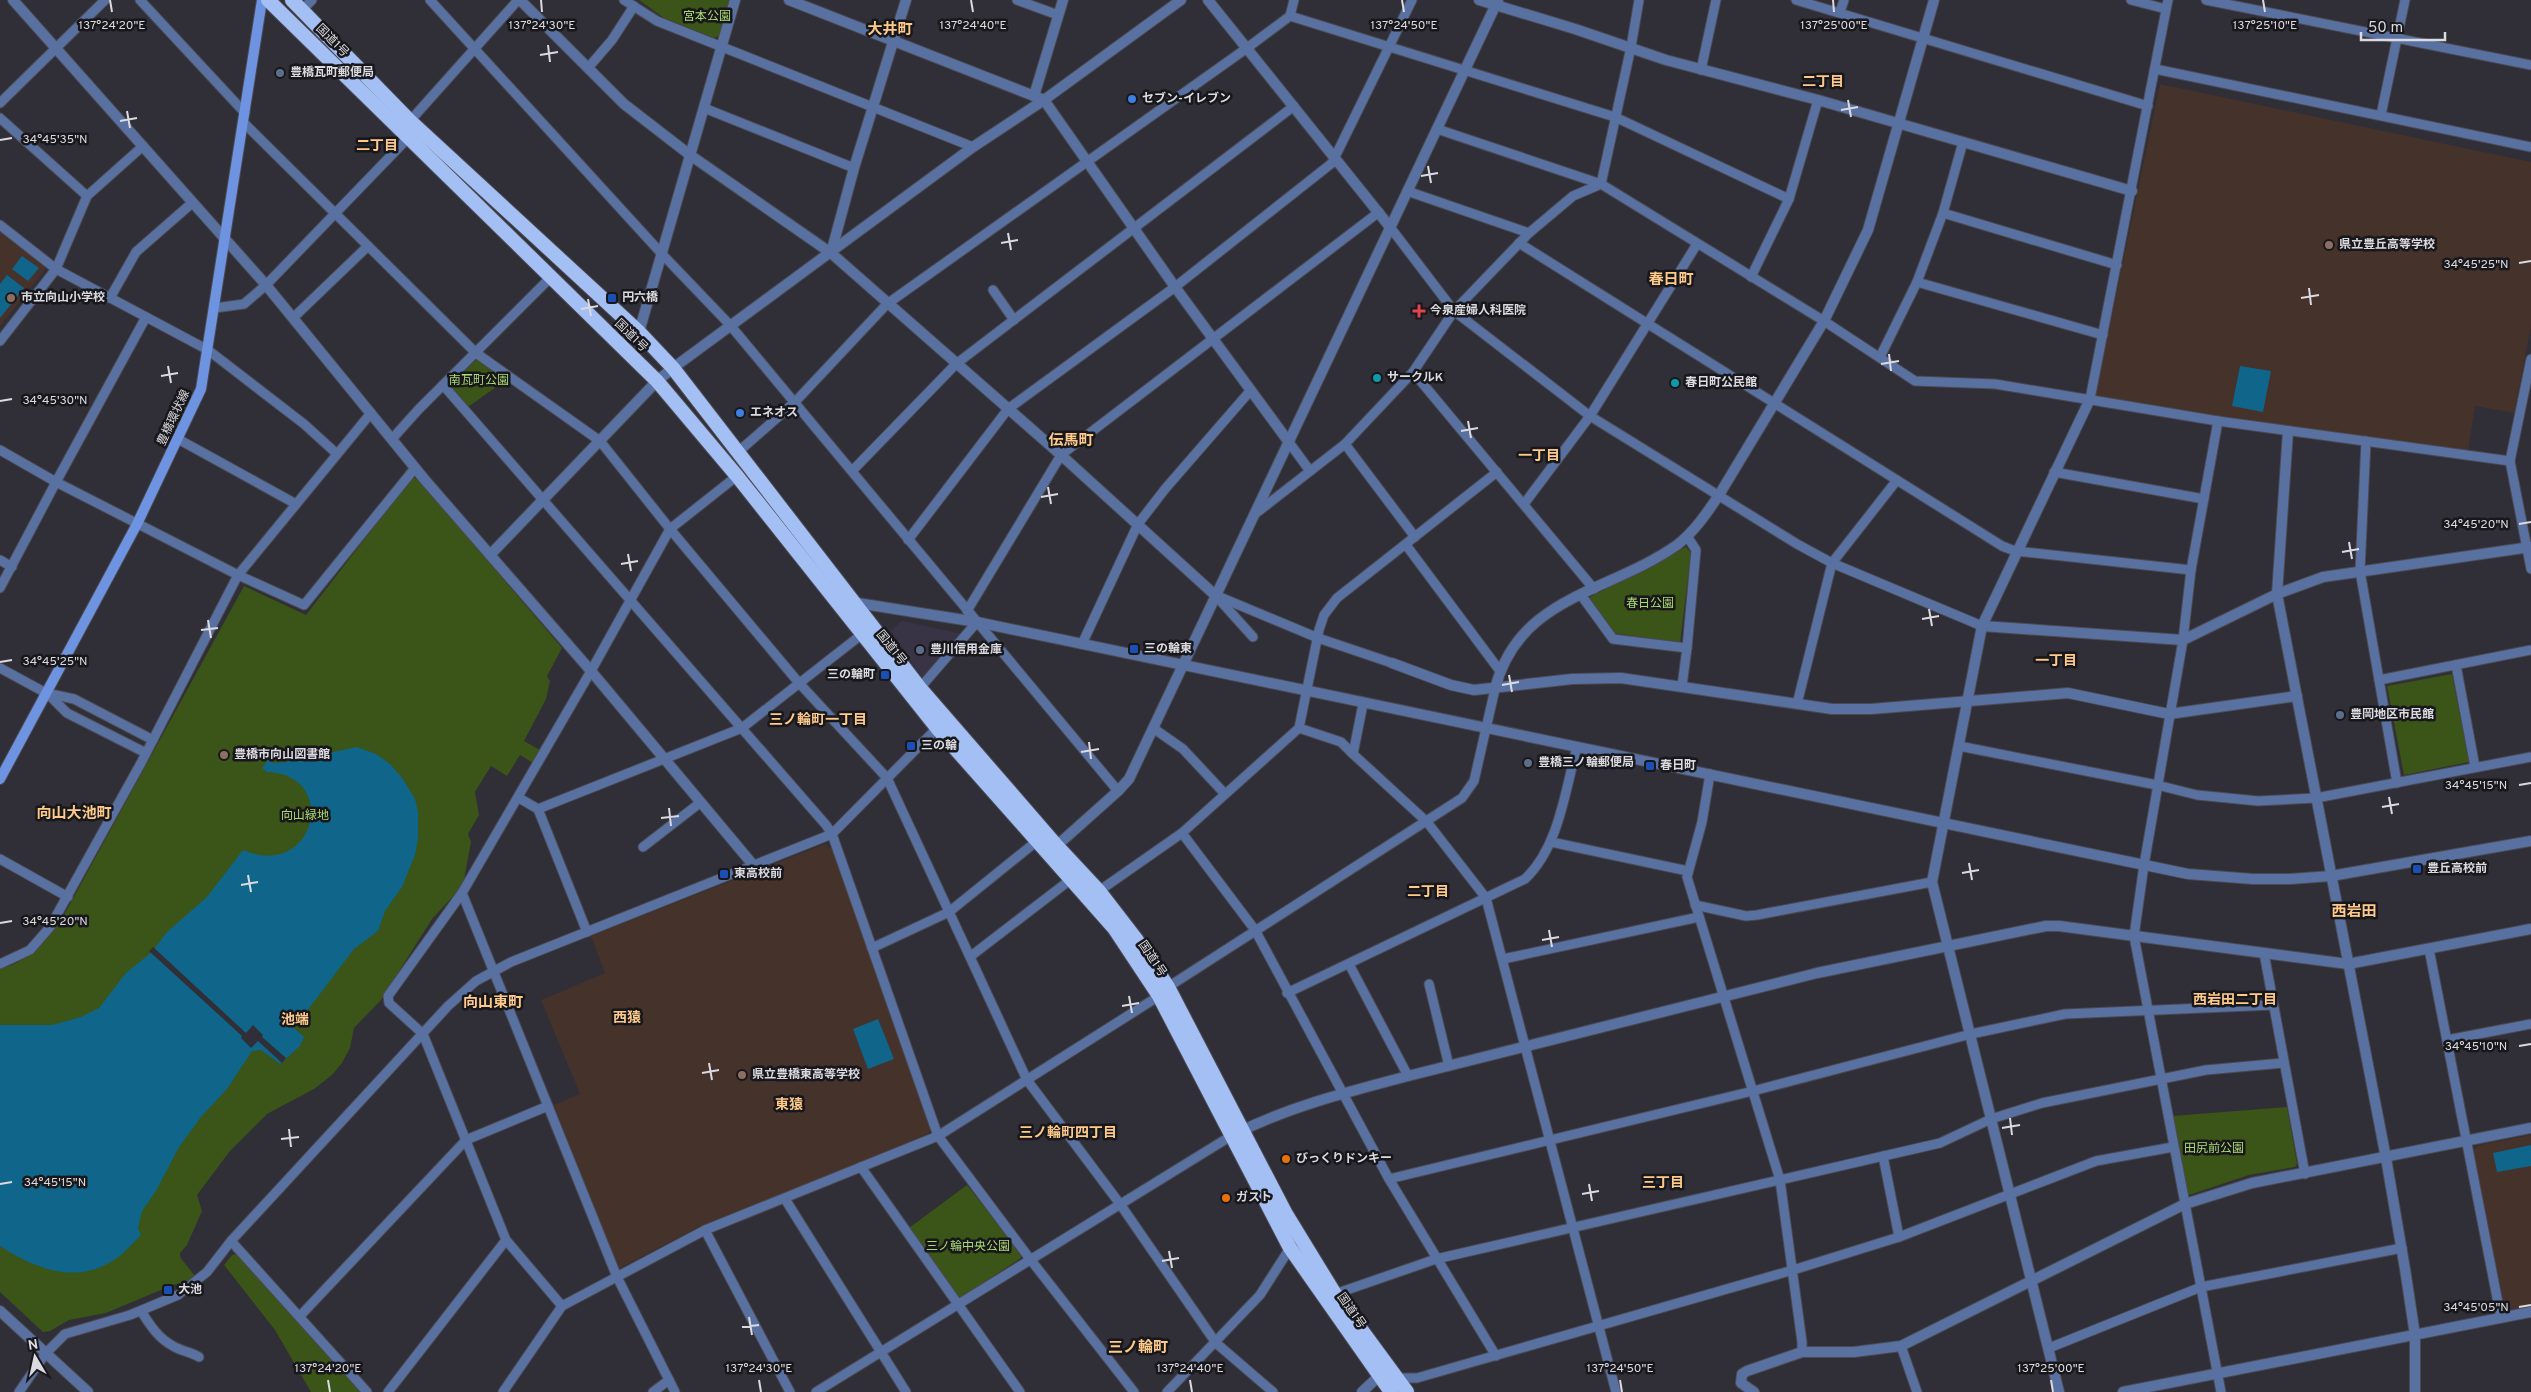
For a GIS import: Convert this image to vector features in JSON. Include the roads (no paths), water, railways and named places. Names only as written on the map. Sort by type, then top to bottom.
[{"type":"highway","name":"国道1号","points":[[268,0],[657,381],[737,476],[861,635],[1052,850],[1099,891],[1136,939],[1164,991],[1237,1133],[1290,1248],[1391,1392]]},
{"type":"highway","name":"国道1号","points":[[292,0],[307,5],[410,121],[639,332],[673,368],[920,688],[942,724],[1037,841],[1052,850],[1070,880],[1114,928],[1164,991]]},
{"type":"highway","name":"国道1号","points":[[1237,1133],[1335,1294],[1407,1392]]},
{"type":"main road","name":"豊橋環状線","points":[[0,780],[138,524],[201,390],[226,240],[262,0]]},
{"type":"street","points":[[13,0],[266,286],[415,468],[591,671],[754,866]]},
{"type":"street","points":[[0,103],[58,49],[105,0]]},
{"type":"street","points":[[140,0],[244,118],[335,214],[476,353],[600,441],[670,529],[799,684],[887,778],[1027,1080],[1120,1204],[1216,1343],[1273,1392]]},
{"type":"street","points":[[430,0],[475,47],[661,253],[730,325],[853,470],[908,540],[1118,791]]},
{"type":"street","points":[[410,121],[519,0],[624,104],[690,155],[831,253],[887,304],[1061,454],[1138,524],[1215,595],[1253,637]]},
{"type":"street","points":[[624,0],[656,21],[973,147]]},
{"type":"street","points":[[639,332],[736,0]]},
{"type":"street","points":[[789,0],[1039,98],[1310,471]]},
{"type":"street","points":[[831,253],[854,168],[906,0]]},
{"type":"street","points":[[1017,0],[1058,15]]},
{"type":"street","points":[[1039,98],[1063,0]]},
{"type":"street","points":[[490,555],[657,381],[673,368],[1039,98],[1181,0]]},
{"type":"street","points":[[1208,0],[1379,212],[1454,310],[1590,416],[1797,544],[1832,563],[1982,626],[2183,640],[2277,594],[2323,577],[2529,547]]},
{"type":"street","points":[[738,452],[796,402],[887,304],[1087,163],[1290,16],[1294,0]]},
{"type":"street","points":[[908,540],[1008,409],[1175,287],[1336,158],[1412,0]]},
{"type":"street","points":[[1479,0],[1496,3],[1666,60],[1818,100],[2132,191]]},
{"type":"street","points":[[1601,184],[1631,47],[1639,0]]},
{"type":"street","points":[[1701,70],[1716,0]]},
{"type":"street","points":[[1796,0],[2148,106]]},
{"type":"street","points":[[1840,12],[1844,0]]},
{"type":"street","points":[[504,1392],[562,1306],[705,1230],[938,1136],[1164,991],[1254,930],[1427,822],[1462,798],[1474,781],[1495,689],[1500,671],[1509,652],[1530,626],[1544,614],[1654,558],[1687,536],[1719,496],[1824,321],[1868,230],[1934,0]]},
{"type":"street","points":[[2059,1392],[1932,882],[1982,626],[2015,551],[2090,399],[2167,5],[2131,0]]},
{"type":"street","points":[[2206,0],[2531,66]]},
{"type":"street","points":[[2381,115],[2405,0]]},
{"type":"street","points":[[1052,850],[1118,791],[1129,778],[1496,3]]},
{"type":"street","points":[[588,68],[612,40],[634,6]]},
{"type":"street","points":[[1290,16],[1615,117],[1789,199]]},
{"type":"street","points":[[2155,70],[2531,147]]},
{"type":"street","points":[[1751,277],[1789,199],[1818,100]]},
{"type":"street","points":[[853,470],[956,364],[1135,230],[1294,106]]},
{"type":"street","points":[[704,108],[854,168]]},
{"type":"street","points":[[0,118],[86,196]]},
{"type":"street","points":[[1437,129],[1601,184],[1824,321],[1915,381],[1995,384],[2218,421],[2510,461]]},
{"type":"street","points":[[215,308],[244,304],[266,286],[408,138]]},
{"type":"street","points":[[1880,357],[1917,282],[1942,213],[1963,142]]},
{"type":"street","points":[[0,341],[56,269],[86,196],[142,146]]},
{"type":"street","points":[[1255,514],[1345,444],[1413,372],[1454,310],[1519,242],[1573,196],[1601,184]]},
{"type":"street","points":[[1407,191],[1529,233]]},
{"type":"street","points":[[110,298],[136,252],[192,203]]},
{"type":"street","points":[[967,611],[1061,454],[1379,212]]},
{"type":"street","points":[[1942,213],[2117,265]]},
{"type":"street","points":[[0,225],[56,269],[208,350],[234,368],[337,454]]},
{"type":"street","points":[[1519,242],[2002,546],[2015,551],[2192,570]]},
{"type":"street","points":[[1524,504],[1590,416],[1696,244]]},
{"type":"street","points":[[293,318],[368,246]]},
{"type":"street","points":[[392,439],[550,278]]},
{"type":"street","points":[[1917,282],[2103,335]]},
{"type":"street","points":[[993,290],[1014,320]]},
{"type":"street","points":[[0,588],[146,317]]},
{"type":"street","points":[[2531,359],[2510,461],[2529,547],[2531,569]]},
{"type":"street","points":[[1413,372],[1594,589]]},
{"type":"street","points":[[443,385],[630,598],[832,834],[938,1136],[1030,1259],[1134,1392]]},
{"type":"street","points":[[1082,644],[1138,524],[1165,489],[1251,390]]},
{"type":"street","points":[[2520,410],[2531,413]]},
{"type":"street","points":[[0,964],[30,950],[50,927],[146,753],[238,575],[371,413]]},
{"type":"street","points":[[2218,421],[2192,570],[2183,640],[2144,865],[2134,936],[2221,1392]]},
{"type":"street","points":[[2288,431],[2277,594],[2402,1248],[2414,1335],[2415,1392]]},
{"type":"street","points":[[178,439],[296,504]]},
{"type":"street","points":[[2366,441],[2360,571],[2397,783]]},
{"type":"street","points":[[1345,444],[1415,537]]},
{"type":"street","points":[[0,450],[56,482],[238,575],[304,605],[415,468]]},
{"type":"street","points":[[1099,891],[1182,833],[1299,728],[1324,616],[1337,598],[1497,472]]},
{"type":"street","points":[[2054,472],[2204,499]]},
{"type":"street","points":[[562,1306],[506,1240],[423,1034],[389,1003],[388,996],[462,894],[519,798],[670,529],[737,476]]},
{"type":"street","points":[[1797,704],[1832,563],[1897,480]]},
{"type":"street","points":[[1682,686],[1696,550],[1687,536]]},
{"type":"street","points":[[1406,544],[1500,671]]},
{"type":"street","points":[[0,560],[12,567]]},
{"type":"street","points":[[1215,595],[1318,638],[1451,684],[1474,690],[1495,689],[1548,681],[1604,678],[1682,686],[1797,704],[1851,710],[2068,693],[2169,714],[2297,696]]},
{"type":"street","points":[[1582,595],[1613,639],[1687,648]]},
{"type":"street","points":[[838,606],[853,601],[977,622],[1308,693],[1710,774],[2188,874],[2290,880],[2331,876],[2531,841]]},
{"type":"street","points":[[920,688],[977,622]]},
{"type":"street","points":[[538,809],[742,728],[861,635]]},
{"type":"street","points":[[2379,680],[2531,650]]},
{"type":"street","points":[[2456,665],[2475,767]]},
{"type":"street","points":[[0,668],[46,693],[74,700],[152,740]]},
{"type":"street","points":[[46,693],[67,713],[146,753]]},
{"type":"street","points":[[1353,754],[1364,704]]},
{"type":"street","points":[[19,1392],[46,1353],[65,1334],[83,1327],[104,1324],[141,1311],[178,1294],[196,1282],[461,993],[493,970],[832,834],[942,724]]},
{"type":"street","points":[[1153,728],[1183,749],[1225,794]]},
{"type":"street","points":[[1299,728],[1341,742],[1427,822],[1486,898],[1551,1139],[1616,1392]]},
{"type":"street","points":[[1959,746],[2158,785],[2197,796],[2222,799],[2272,800],[2316,798],[2531,757]]},
{"type":"street","points":[[1288,992],[1525,879],[1541,862],[1551,842],[1577,747]]},
{"type":"street","points":[[1710,774],[1702,822],[1687,877],[1698,918],[1780,1180],[1802,1352]]},
{"type":"street","points":[[519,798],[538,809],[587,932]]},
{"type":"street","points":[[643,847],[701,802]]},
{"type":"street","points":[[1182,833],[1254,930],[1389,1179],[1496,1356]]},
{"type":"street","points":[[872,948],[948,912],[1037,841]]},
{"type":"street","points":[[1551,842],[1688,871]]},
{"type":"street","points":[[0,859],[68,897]]},
{"type":"street","points":[[971,956],[1070,880]]},
{"type":"street","points":[[1695,905],[1746,916],[1757,915],[1932,882]]},
{"type":"street","points":[[462,894],[617,1277],[675,1392]]},
{"type":"street","points":[[1503,959],[1698,918]]},
{"type":"street","points":[[816,1392],[1237,1133],[1342,1093],[1817,973],[2046,926],[2348,964],[2531,929]]},
{"type":"street","points":[[2429,949],[2501,1318]]},
{"type":"street","points":[[2264,953],[2305,1174]]},
{"type":"street","points":[[1348,964],[1408,1076]]},
{"type":"street","points":[[1429,984],[1449,1066]]},
{"type":"street","points":[[1389,1179],[1753,1091],[1971,1034],[2065,1014],[2273,1005]]},
{"type":"street","points":[[2447,1040],[2531,1024]]},
{"type":"street","points":[[1335,1294],[1436,1259],[1940,1143],[1991,1119],[2042,1103],[2206,1070],[2283,1063]]},
{"type":"street","points":[[300,1316],[466,1140],[548,1106]]},
{"type":"street","points":[[1754,1392],[1741,1383],[1742,1374],[1802,1352],[1854,1352],[1901,1346],[2185,1204],[2252,1183],[2531,1128]]},
{"type":"street","points":[[1398,1378],[1417,1378],[1792,1270],[1899,1237],[2096,1161],[2173,1147]]},
{"type":"street","points":[[1883,1156],[1899,1237]]},
{"type":"street","points":[[861,1167],[1020,1392]]},
{"type":"street","points":[[785,1199],[906,1392]]},
{"type":"street","points":[[705,1230],[790,1392]]},
{"type":"street","points":[[388,1392],[506,1240]]},
{"type":"street","points":[[232,1241],[367,1392]]},
{"type":"street","points":[[1167,1392],[1260,1295],[1290,1248]]},
{"type":"street","points":[[2049,1348],[2201,1287],[2402,1248]]},
{"type":"street","points":[[141,1311],[158,1336],[175,1348],[187,1350],[199,1357]]},
{"type":"street","points":[[0,1312],[88,1392]]},
{"type":"street","points":[[2123,1392],[2531,1312]]},
{"type":"street","points":[[1901,1346],[1916,1392]]},
{"type":"street","points":[[1362,1392],[1379,1376]]},
{"type":"street","points":[[653,1392],[669,1380]]},
{"type":"water","points":[[22,256],[39,268],[28,281],[12,269]]},
{"type":"water","points":[[7,275],[24,288],[0,318],[0,284]]},
{"type":"water","points":[[2240,366],[2271,371],[2263,412],[2232,406]]},
{"type":"water","points":[[357,747],[376,754],[390,764],[403,779],[415,799],[418,811],[418,839],[415,855],[402,887],[385,911],[378,931],[354,949],[294,1028],[304,1037],[300,1046],[280,1064],[261,1050],[252,1051],[227,1089],[201,1117],[179,1147],[156,1191],[142,1211],[138,1228],[141,1235],[109,1263],[81,1272],[53,1270],[25,1260],[0,1246],[0,1025],[52,1025],[81,1017],[99,1008],[126,973],[152,952],[166,933],[207,897],[243,850],[268,856],[288,851],[302,839],[310,823],[311,806],[304,789],[290,777],[267,772],[262,768],[268,760],[274,763],[285,762]]},
{"type":"water","points":[[878,1019],[894,1059],[868,1069],[853,1029]]},
{"type":"water","points":[[2531,1145],[2531,1166],[2497,1172],[2493,1153]]},
{"type":"place","name":"豊橋瓦町郵便局","points":[[280,73]]},
{"type":"place","name":"セブン-イレブン","points":[[1132,99]]},
{"type":"place","name":"県立豊丘高等学校","points":[[2329,245]]},
{"type":"place","name":"市立向山小学校","points":[[11,298]]},
{"type":"place","name":"円六橋","points":[[612,298]]},
{"type":"place","name":"今泉産婦人科医院","points":[[1419,311]]},
{"type":"place","name":"サークルK","points":[[1377,378]]},
{"type":"place","name":"春日町公民館","points":[[1675,383]]},
{"type":"place","name":"エネオス","points":[[740,413]]},
{"type":"place","name":"三の輪東","points":[[1134,649]]},
{"type":"place","name":"豊川信用金庫","points":[[920,650]]},
{"type":"place","name":"三の輪町","points":[[885,675]]},
{"type":"place","name":"豊岡地区市民館","points":[[2340,715]]},
{"type":"place","name":"三の輪","points":[[911,746]]},
{"type":"place","name":"豊橋市向山図書館","points":[[224,755]]},
{"type":"place","name":"豊橋三ノ輪郵便局","points":[[1528,763]]},
{"type":"place","name":"春日町","points":[[1650,766]]},
{"type":"place","name":"豊丘高校前","points":[[2417,869]]},
{"type":"place","name":"東高校前","points":[[724,874]]},
{"type":"place","name":"県立豊橋東高等学校","points":[[742,1075]]},
{"type":"place","name":"びっくりドンキー","points":[[1286,1159]]},
{"type":"place","name":"ガスト","points":[[1226,1198]]},
{"type":"place","name":"大池","points":[[168,1290]]},
{"type":"district","name":"大井町","points":[[890,30]]},
{"type":"district","name":"二丁目","points":[[1823,82]]},
{"type":"district","name":"二丁目","points":[[377,146]]},
{"type":"district","name":"春日町","points":[[1671,280]]},
{"type":"district","name":"伝馬町","points":[[1071,441]]},
{"type":"district","name":"一丁目","points":[[1539,456]]},
{"type":"district","name":"一丁目","points":[[2056,661]]},
{"type":"district","name":"三ノ輪町一丁目","points":[[818,720]]},
{"type":"district","name":"向山大池町","points":[[74,814]]},
{"type":"district","name":"二丁目","points":[[1428,892]]},
{"type":"district","name":"西岩田","points":[[2354,912]]},
{"type":"district","name":"西岩田二丁目","points":[[2235,1000]]},
{"type":"district","name":"向山東町","points":[[493,1003]]},
{"type":"district","name":"西猿","points":[[627,1018]]},
{"type":"district","name":"池端","points":[[295,1020]]},
{"type":"district","name":"東猿","points":[[789,1105]]},
{"type":"district","name":"三ノ輪町四丁目","points":[[1068,1133]]},
{"type":"district","name":"三丁目","points":[[1663,1183]]},
{"type":"district","name":"三ノ輪町","points":[[1138,1348]]},
{"type":"park label","name":"宮本公園","points":[[707,17]]},
{"type":"park label","name":"南瓦町公園","points":[[479,381]]},
{"type":"park label","name":"春日公園","points":[[1650,604]]},
{"type":"park label","name":"向山緑地","points":[[305,816]]},
{"type":"park label","name":"田尻前公園","points":[[2214,1149]]},
{"type":"park label","name":"三ノ輪中央公園","points":[[968,1247]]}]
